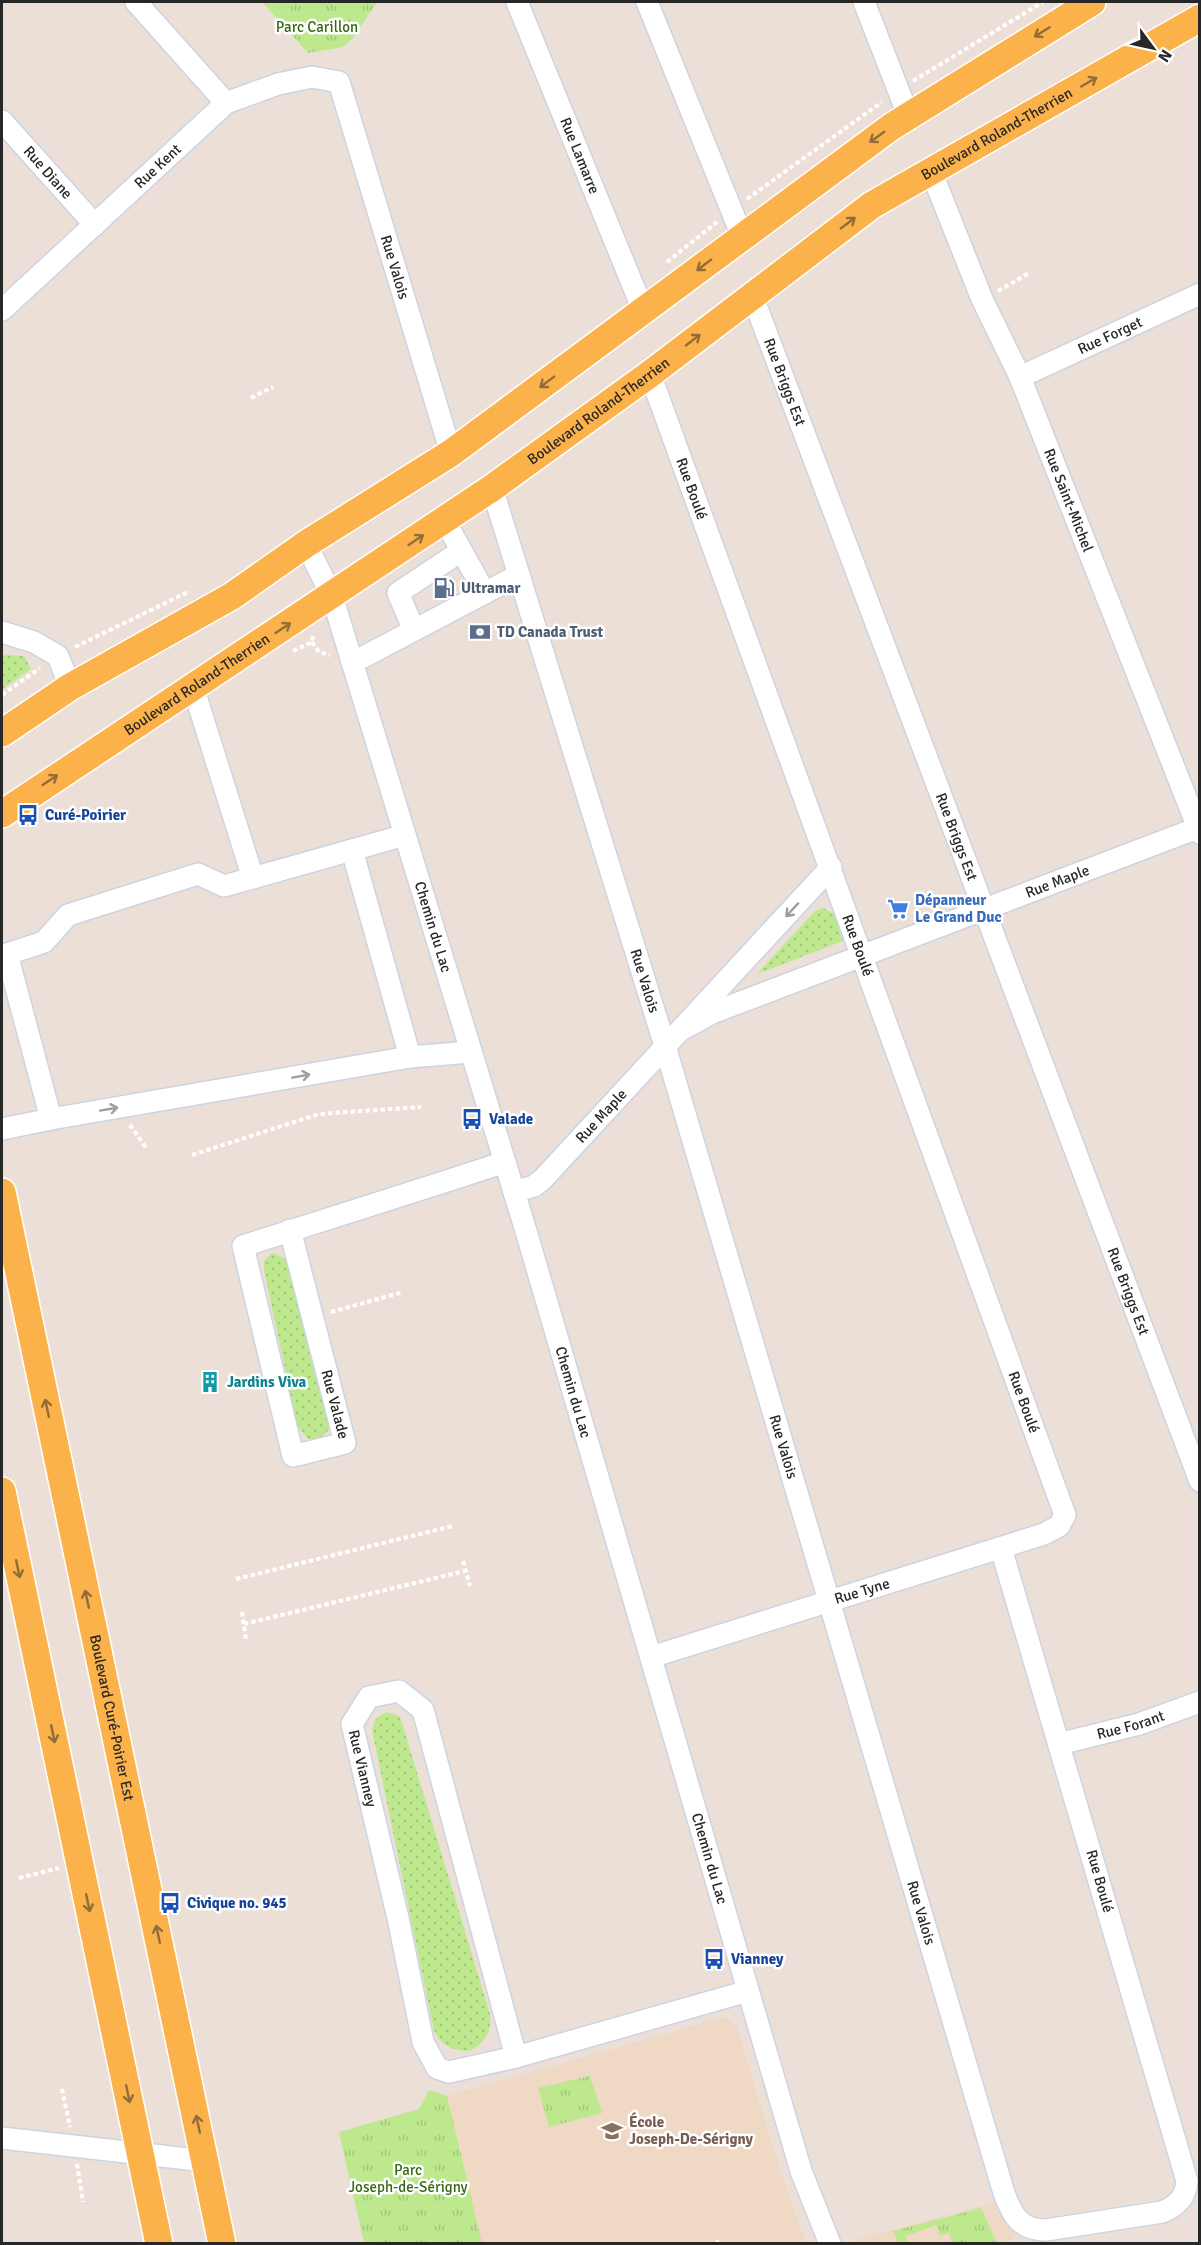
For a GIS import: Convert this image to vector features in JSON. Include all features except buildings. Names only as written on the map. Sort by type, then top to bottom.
[{"type":"main road","points":[[2,733],[70,687],[232,596],[306,544],[451,453],[639,299],[742,236],[908,115],[1092,2]]},
{"type":"main road","name":"Boulevard Roland-Therrien","points":[[2,814],[492,489],[650,374],[752,294],[872,205],[1200,18]]},
{"type":"main road","name":"Boulevard Curé-Poirier Est","points":[[2,1192],[222,2244]]},
{"type":"main road","points":[[2,1494],[159,2244]]},
{"type":"street","points":[[136,2],[226,103]]},
{"type":"street","name":"Rue Lamarre","points":[[517,2],[639,299]]},
{"type":"street","points":[[646,2],[742,236]]},
{"type":"street","points":[[864,2],[908,115]]},
{"type":"street","name":"Rue Kent","points":[[2,310],[226,103],[278,84],[312,77],[339,82]]},
{"type":"street","name":"Rue Valois","points":[[339,82],[451,453]]},
{"type":"street","name":"Rue Diane","points":[[2,121],[95,225]]},
{"type":"street","name":"Rue Saint-Michel","points":[[931,171],[982,299],[1020,377],[1199,829]]},
{"type":"street","name":"Rue Briggs Est","points":[[752,294],[1200,1480]]},
{"type":"street","name":"Rue Forget","points":[[1020,377],[1200,294]]},
{"type":"street","name":"Rue Boulé","points":[[650,374],[1065,1515]]},
{"type":"street","name":"Rue Valois","points":[[492,489],[665,1046],[1004,2193],[1013,2214],[1025,2227],[1037,2230],[1162,2212],[1178,2204],[1184,2196],[1187,2181]]},
{"type":"street","points":[[445,520],[485,593]]},
{"type":"street","name":"Chemin du Lac","points":[[306,544],[332,596],[514,1192],[801,2171],[830,2244]]},
{"type":"street","points":[[398,593],[461,551]]},
{"type":"street","points":[[386,560],[414,630]]},
{"type":"street","points":[[352,663],[519,575]]},
{"type":"street","points":[[2,632],[34,642],[58,656],[70,687]]},
{"type":"street","points":[[193,687],[253,878]]},
{"type":"street","name":"Rue Maple","points":[[681,1030],[698,1019],[1199,829]]},
{"type":"street","points":[[51,1119],[7,954],[44,942],[68,915],[198,874],[224,886],[405,836]]},
{"type":"street","points":[[352,850],[410,1057]]},
{"type":"street","name":"Rue Maple","points":[[514,1192],[534,1186],[542,1180],[831,867]]},
{"type":"street","points":[[2,1129],[410,1057],[471,1052]]},
{"type":"street","name":"Rue Valade","points":[[290,1230],[345,1443],[293,1456],[243,1246],[290,1230],[505,1162]]},
{"type":"street","name":"Rue Tyne","points":[[651,1658],[1054,1530],[1063,1521],[1065,1515]]},
{"type":"street","name":"Rue Boulé","points":[[1001,1548],[1187,2181]]},
{"type":"street","name":"Rue Vianney","points":[[516,2057],[423,1710],[399,1691],[369,1697],[352,1724],[428,2055],[437,2068],[449,2072],[516,2057],[748,1991]]},
{"type":"street","name":"Rue Forant","points":[[1059,1744],[1138,1724],[1200,1702]]},
{"type":"street","points":[[2,2138],[206,2161]]},
{"type":"path","points":[[639,299],[731,210],[899,89],[1043,2]]},
{"type":"path","points":[[982,299],[1029,273]]},
{"type":"path","points":[[251,398],[273,387]]},
{"type":"path","points":[[2,695],[58,656],[193,590]]},
{"type":"path","points":[[118,1107],[147,1149]]},
{"type":"path","points":[[192,1155],[319,1114],[421,1107]]},
{"type":"path","points":[[313,1318],[402,1292]]},
{"type":"path","points":[[236,1579],[453,1526]]},
{"type":"path","points":[[463,1561],[470,1586]]},
{"type":"path","points":[[244,1624],[465,1571]]},
{"type":"path","points":[[242,1612],[246,1640]]},
{"type":"path","points":[[19,1878],[80,1865]]},
{"type":"shaded area","name":"École Joseph-De-Sérigny","points":[[727,2018],[737,2027],[779,2167],[806,2243],[482,2243],[447,2096]]},
{"type":"shaded area","points":[[995,2202],[1016,2236],[1008,2244],[853,2244],[852,2241]]},
{"type":"green space","name":"Parc Carillon","points":[[262,2],[377,2],[353,38],[343,47],[308,53]]},
{"type":"green space","points":[[2,655],[24,656],[31,669],[2,689]]},
{"type":"green space","points":[[823,908],[834,914],[843,941],[757,974],[815,911]]},
{"type":"green space","points":[[272,1253],[287,1259],[333,1425],[320,1439],[308,1439],[297,1425],[264,1270],[264,1261]]},
{"type":"green space","points":[[387,1712],[399,1716],[402,1723],[490,2014],[489,2031],[480,2044],[470,2051],[449,2047],[434,2031],[372,1730],[376,1718]]},
{"type":"green space","points":[[590,2076],[602,2113],[549,2127],[538,2088]]},
{"type":"green space","name":"Parc Joseph-de-Sérigny","points":[[429,2090],[447,2096],[482,2243],[364,2243],[339,2132],[419,2109]]},
{"type":"green space","points":[[981,2208],[997,2243],[952,2243],[949,2233],[940,2236],[936,2225],[906,2236],[908,2243],[898,2243],[893,2231]]},
{"type":"place","name":"Ultramar","points":[[444,588]]},
{"type":"place","name":"TD Canada Trust","points":[[480,632]]},
{"type":"place","name":"Curé-Poirier","points":[[28,815]]},
{"type":"place","name":"Dépanneur Le Grand Duc","points":[[898,909]]},
{"type":"place","name":"Valade","points":[[472,1119]]},
{"type":"place","name":"Jardins Viva","points":[[210,1382]]},
{"type":"place","name":"Civique no. 945","points":[[170,1903]]},
{"type":"place","name":"Vianney","points":[[714,1959]]},
{"type":"place","name":"École Joseph-De-Sérigny","points":[[612,2131]]}]
